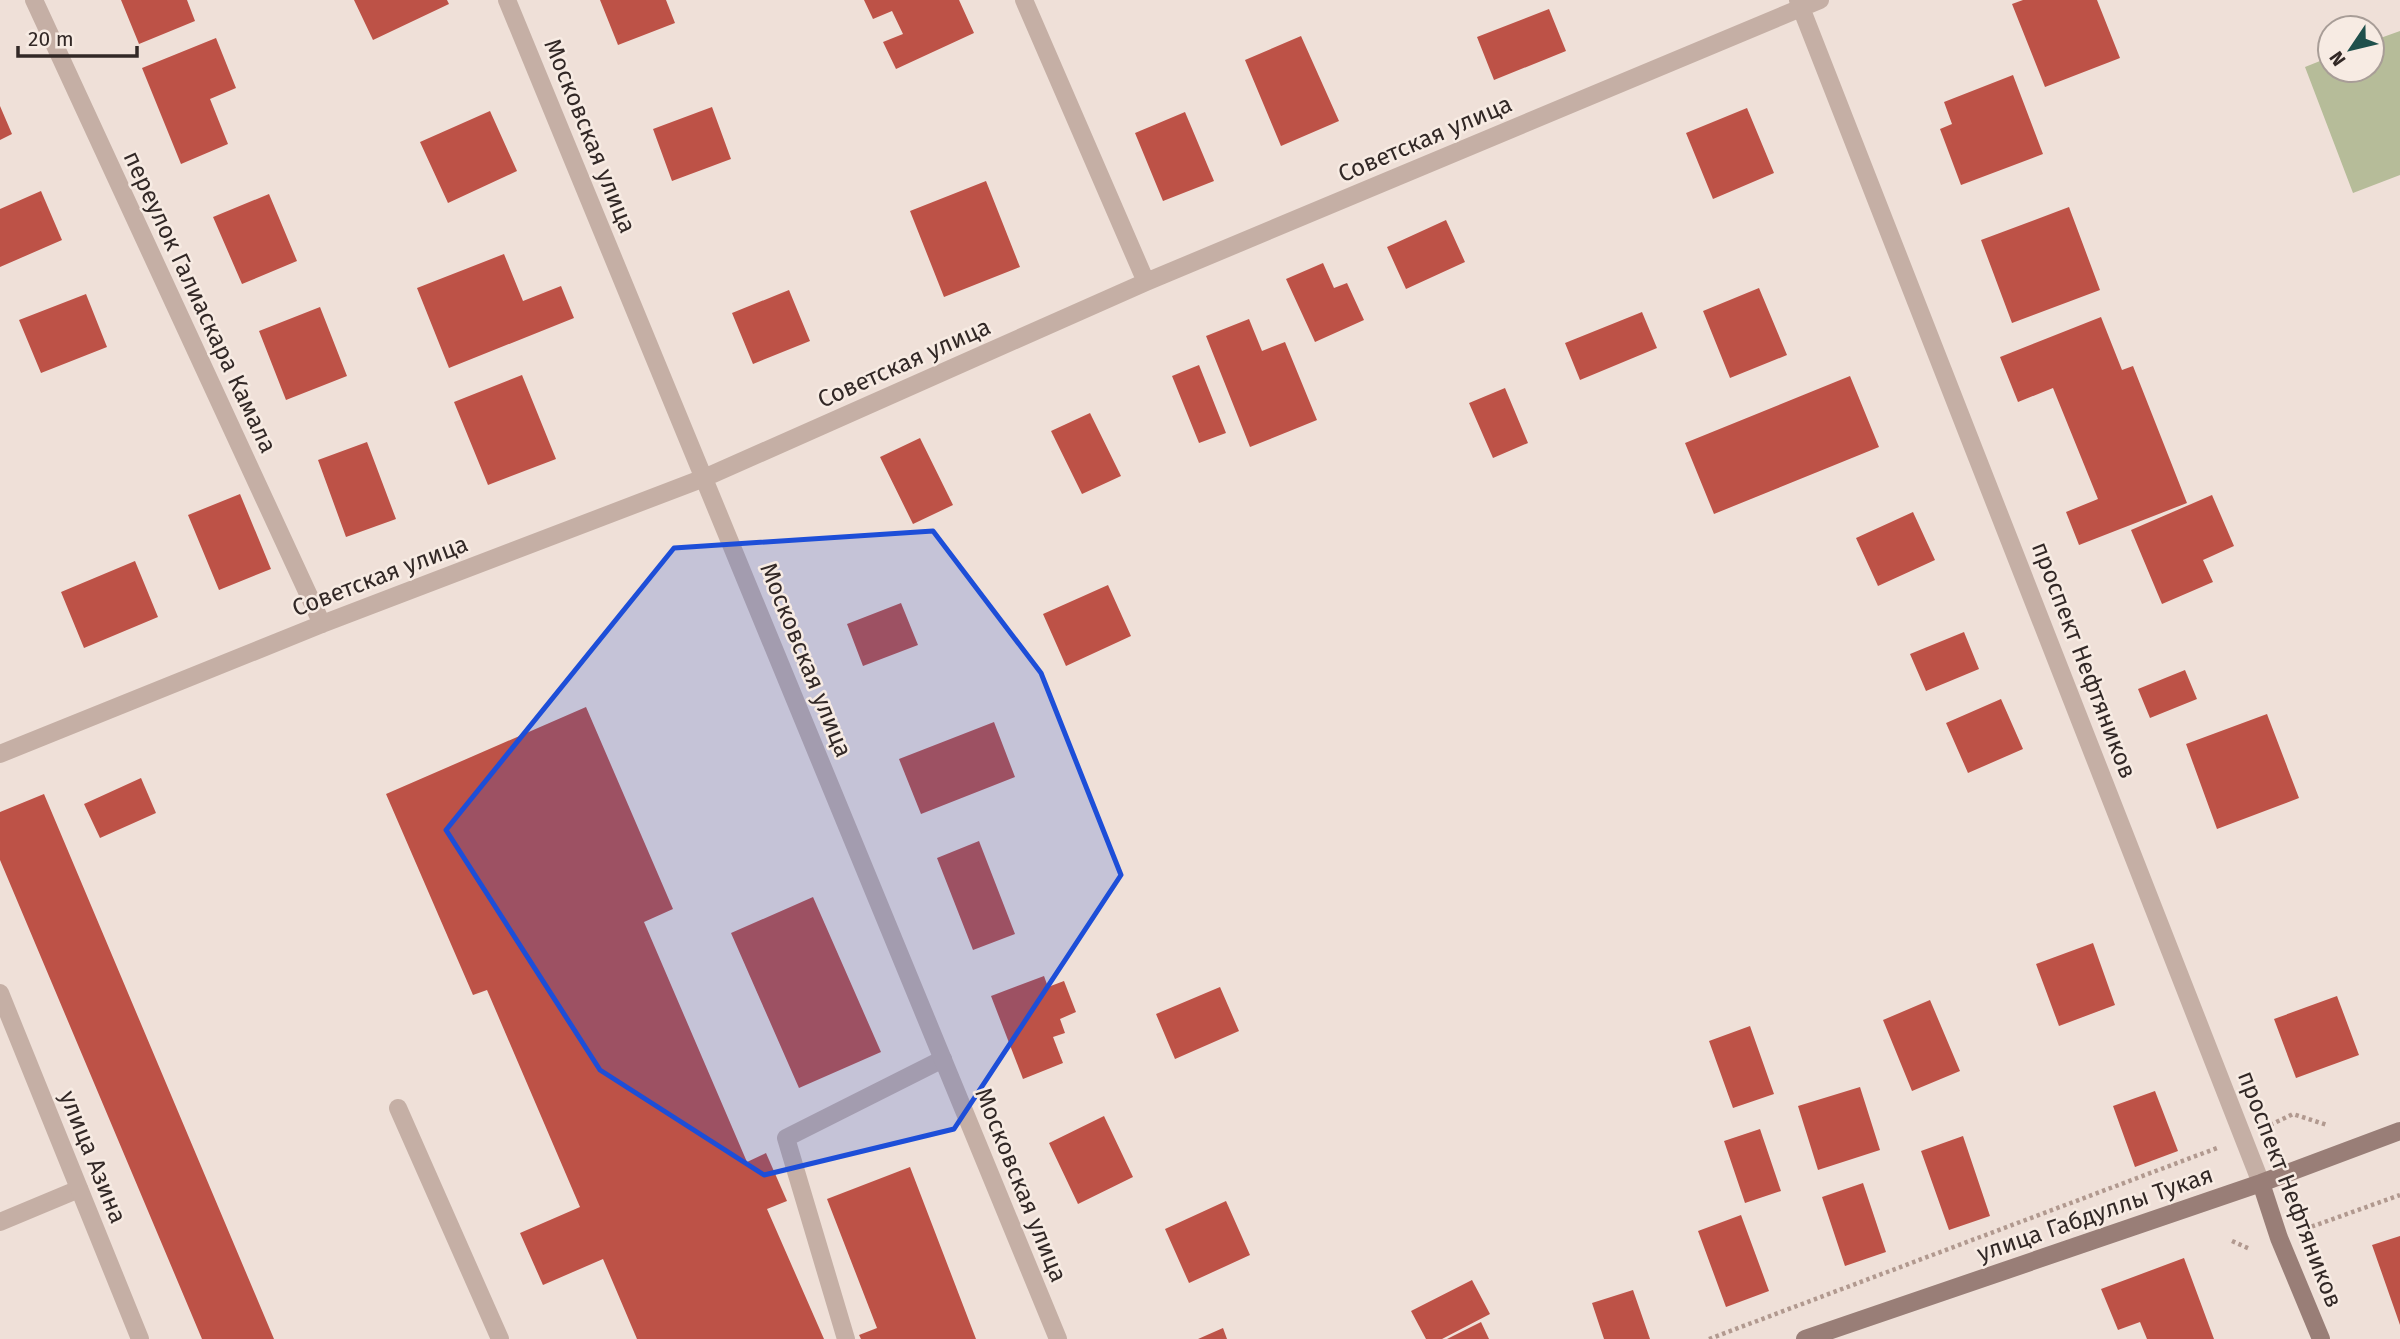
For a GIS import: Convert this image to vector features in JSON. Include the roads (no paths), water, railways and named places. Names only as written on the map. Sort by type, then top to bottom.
[{"type":"main road","name":"улица Габдуллы Тукая","points":[[1805,1339],[2261,1183],[2400,1132]]},
{"type":"main road","name":"проспект Нефтяников","points":[[2261,1183],[2279,1238],[2321,1339]]},
{"type":"street","name":"переулок Галиаскара Камала","points":[[34,0],[322,624]]},
{"type":"street","name":"Московская улица","points":[[508,0],[1058,1339]]},
{"type":"street","points":[[1024,0],[1146,282]]},
{"type":"street","name":"Советская улица","points":[[0,754],[322,624],[705,478],[1146,282],[1800,4],[1820,0]]},
{"type":"street","name":"проспект Нефтяников","points":[[1800,4],[2261,1183]]},
{"type":"street","name":"улица Азина","points":[[0,993],[141,1339]]},
{"type":"street","points":[[846,1339],[786,1138],[943,1059]]},
{"type":"street","points":[[398,1108],[500,1339]]},
{"type":"street","points":[[0,1222],[79,1189]]}]
